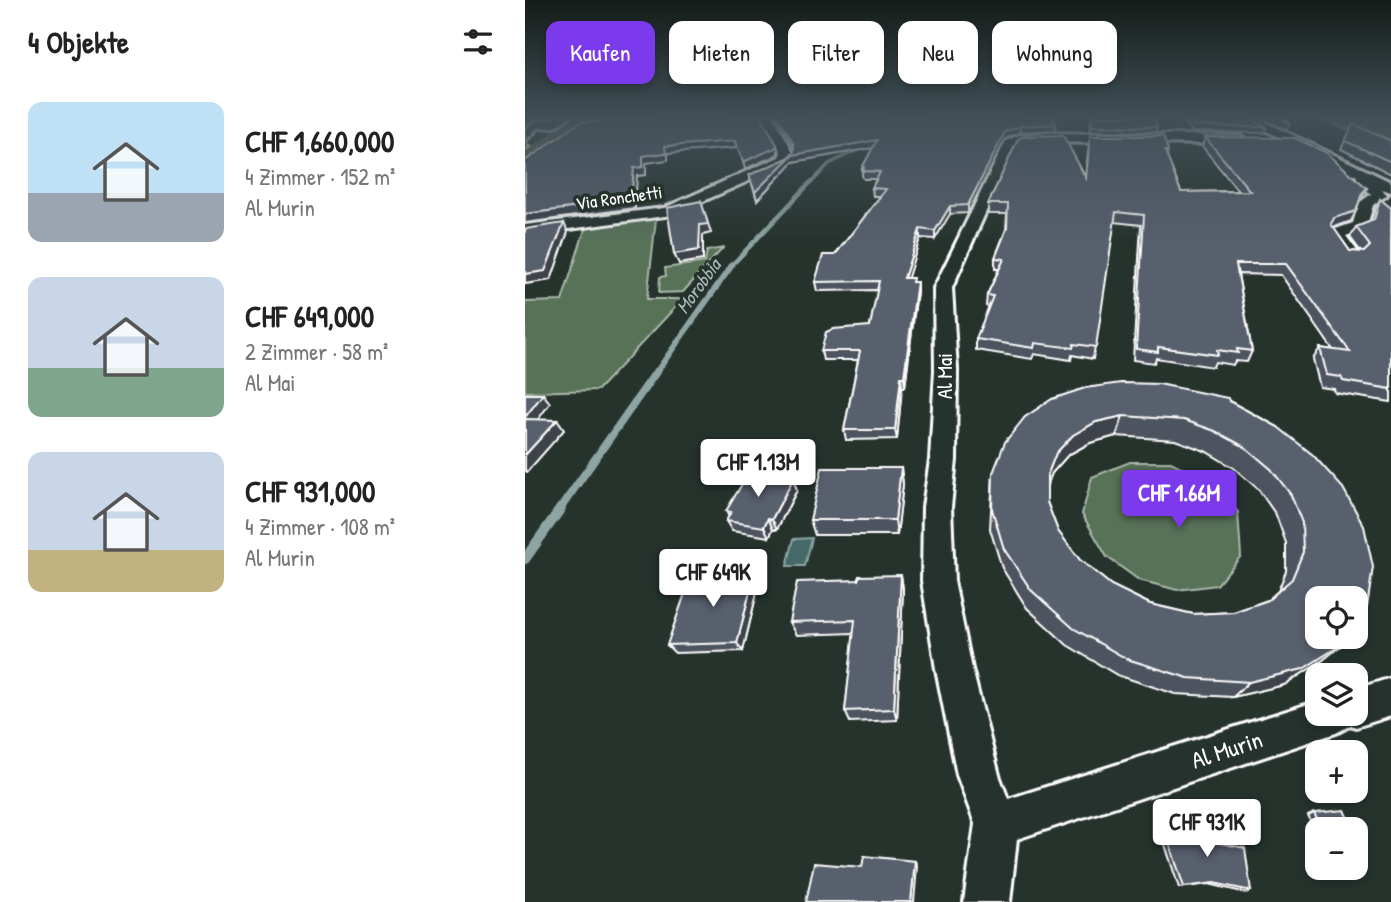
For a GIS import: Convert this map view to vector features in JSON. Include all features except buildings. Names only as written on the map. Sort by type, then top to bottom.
[{"type":"street","name":"Via Ronchetti","points":[[525,230],[667,212],[787,158]]},
{"type":"street","name":"Al Mai","points":[[988,902],[997,824],[978,775],[954,669],[938,580],[937,507],[943,460],[946,370],[943,288],[1003,158]]},
{"type":"street","points":[[1332,158],[1391,188]]},
{"type":"street","points":[[1352,256],[1336,234],[1358,228],[1366,203],[1380,195],[1354,169]]},
{"type":"street","points":[[1368,704],[1391,697]]},
{"type":"street","name":"Al Murin","points":[[997,824],[1305,724]]},
{"type":"green space","points":[[656,219],[647,299],[683,299],[598,390],[525,392],[525,302],[562,301],[586,226]]},
{"type":"green space","points":[[723,248],[683,292],[659,293],[660,277],[666,276],[665,268],[705,262],[707,251]]},
{"type":"green space","points":[[1130,462],[1171,462],[1209,481],[1238,512],[1241,556],[1217,585],[1177,590],[1139,580],[1107,557],[1082,514],[1092,477]]},
{"type":"water","points":[[812,538],[805,566],[787,566],[794,539]]},
{"type":"waterway","name":"Morobbia","points":[[811,183],[829,164],[841,158]]},
{"type":"waterway","name":"Morobbia","points":[[730,267],[812,181]]},
{"type":"waterway","name":"Morobbia","points":[[655,374],[732,265]]},
{"type":"waterway","name":"Morobbia","points":[[560,509],[656,372]]},
{"type":"waterway","name":"Morobbia","points":[[525,559],[561,508]]}]
